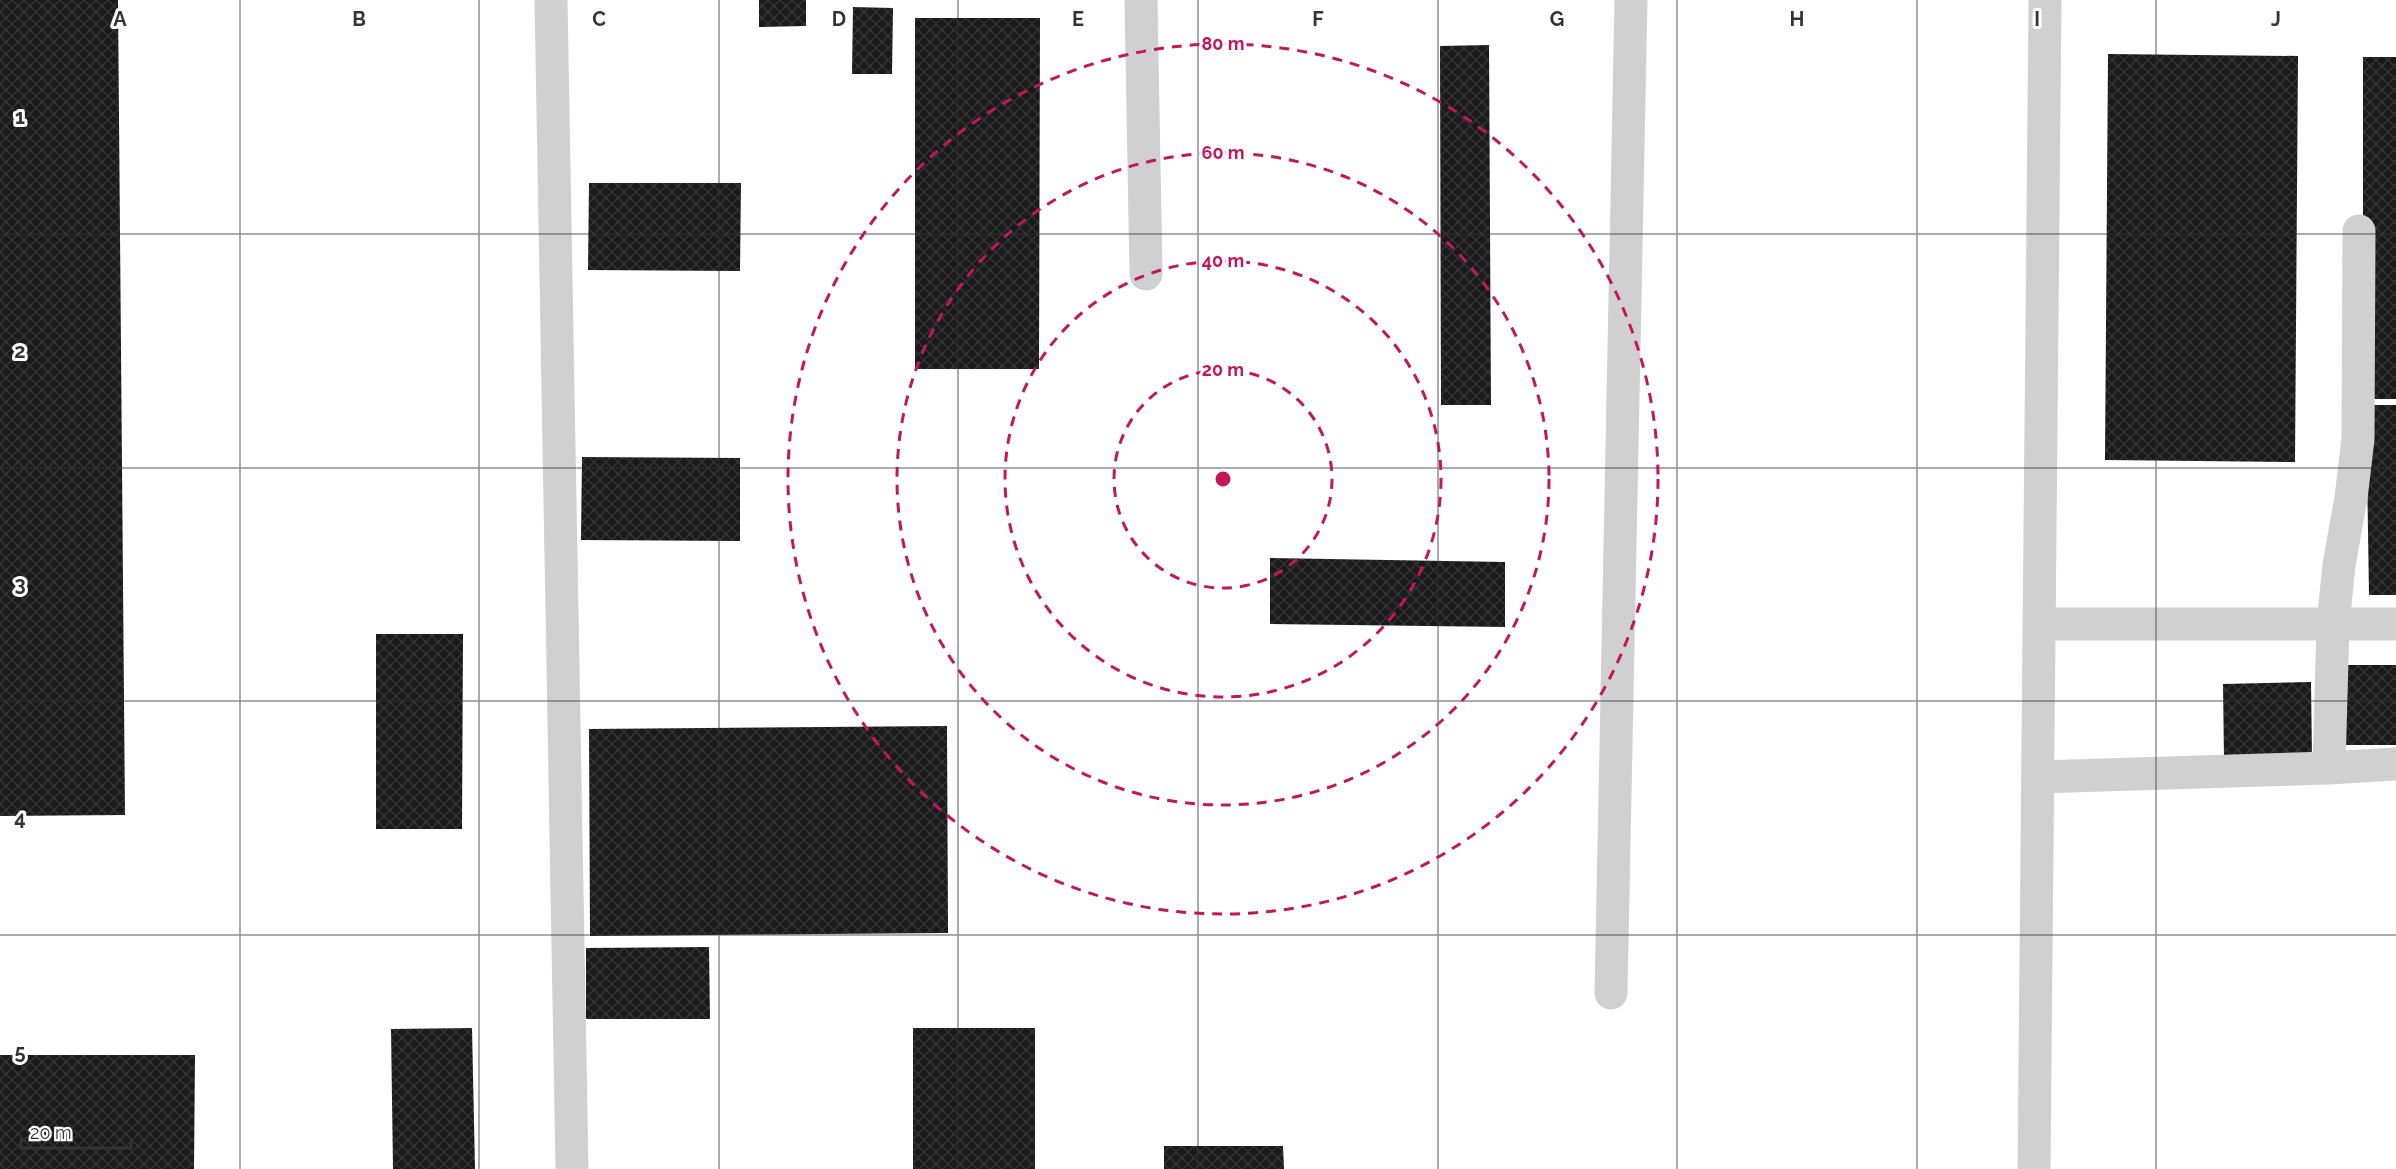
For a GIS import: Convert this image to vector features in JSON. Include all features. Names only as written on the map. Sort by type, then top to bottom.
[{"type":"lane","points":[[551,0],[572,1169]]},
{"type":"lane","points":[[1142,0],[1146,274]]},
{"type":"lane","points":[[1611,993],[1631,0]]},
{"type":"lane","points":[[2034,1169],[2046,0]]},
{"type":"lane","points":[[2329,768],[2333,624],[2339,565],[2351,498],[2358,439],[2359,231]]},
{"type":"lane","points":[[2040,624],[2396,624]]},
{"type":"lane","points":[[2038,777],[2395,764]]},
{"type":"building","points":[[0,0],[118,0],[125,815],[0,816]]},
{"type":"building","points":[[759,0],[806,0],[806,26],[759,27]]},
{"type":"building","points":[[853,7],[893,8],[892,74],[852,74]]},
{"type":"building","points":[[915,18],[1040,18],[1039,369],[915,369]]},
{"type":"building","points":[[1489,45],[1491,405],[1441,405],[1440,46]]},
{"type":"building","points":[[2108,54],[2298,56],[2295,462],[2105,460]]},
{"type":"building","points":[[2363,57],[2396,57],[2396,399],[2363,399]]},
{"type":"building","points":[[589,183],[741,183],[740,271],[588,270]]},
{"type":"building","points":[[2366,405],[2396,405],[2396,595],[2369,595]]},
{"type":"building","points":[[582,457],[740,458],[740,541],[581,540]]},
{"type":"building","points":[[1270,558],[1505,562],[1505,627],[1270,624]]},
{"type":"building","points":[[376,634],[463,634],[462,829],[376,829]]},
{"type":"building","points":[[2345,665],[2396,665],[2396,745],[2345,745]]},
{"type":"building","points":[[2311,682],[2312,758],[2224,760],[2223,684]]},
{"type":"building","points":[[947,726],[948,933],[590,936],[589,729]]},
{"type":"building","points":[[709,947],[710,1019],[586,1019],[586,948]]},
{"type":"building","points":[[472,1028],[475,1169],[393,1169],[391,1029]]},
{"type":"building","points":[[913,1028],[1035,1028],[1035,1169],[913,1169]]},
{"type":"building","points":[[0,1055],[195,1055],[194,1169],[0,1169]]},
{"type":"building","points":[[1164,1146],[1283,1146],[1284,1169],[1164,1169]]}]
